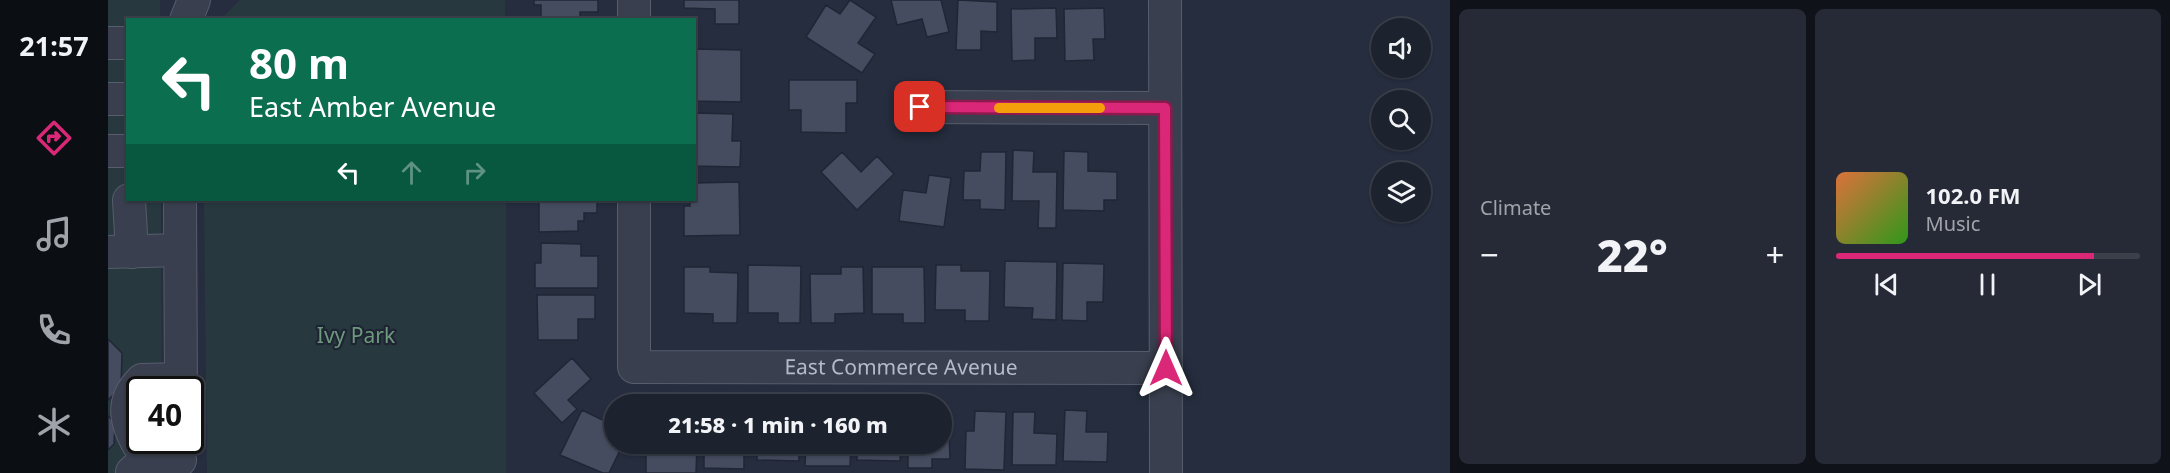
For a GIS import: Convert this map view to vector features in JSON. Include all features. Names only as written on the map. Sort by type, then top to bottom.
[{"type":"street","points":[[187,18],[194,0]]},
{"type":"street","points":[[634,0],[634,18]]},
{"type":"street","points":[[1165,0],[1166,473]]},
{"type":"street","points":[[108,44],[126,43]]},
{"type":"street","points":[[108,99],[126,99]]},
{"type":"street","points":[[920,107],[1165,108]]},
{"type":"street","points":[[108,151],[126,151]]},
{"type":"street","points":[[180,201],[181,376]]},
{"type":"street","name":"East Commerce Avenue","points":[[634,201],[634,368],[1166,368]]},
{"type":"street","points":[[122,203],[120,252],[180,250]]},
{"type":"street","points":[[139,466],[180,458]]},
{"type":"green space","points":[[108,0],[160,0],[160,18],[126,18],[126,201],[161,201],[162,376],[126,376],[126,454],[162,454],[162,473],[108,473]]},
{"type":"green space","points":[[240,0],[505,0],[505,18],[222,18]]},
{"type":"green space","name":"Ivy Park","points":[[204,201],[506,201],[506,473],[207,473]]},
{"type":"building","points":[[534,0],[598,0],[598,12],[580,12],[580,18],[541,18],[541,5],[534,5]]},
{"type":"building","points":[[684,0],[739,0],[739,24],[715,24],[715,9],[684,8]]},
{"type":"building","points":[[850,0],[876,17],[858,43],[875,54],[862,73],[806,37],[826,5],[840,14]]},
{"type":"building","points":[[891,0],[941,0],[949,32],[927,37],[922,19],[897,25]]},
{"type":"building","points":[[958,0],[997,2],[997,32],[981,31],[981,50],[956,50]]},
{"type":"building","points":[[1056,8],[1057,38],[1035,38],[1035,60],[1012,61],[1011,9]]},
{"type":"building","points":[[1104,8],[1105,39],[1093,39],[1094,60],[1065,61],[1064,9]]},
{"type":"building","points":[[696,49],[741,50],[741,102],[696,101]]},
{"type":"building","points":[[789,80],[857,80],[857,103],[846,103],[846,133],[801,132],[801,110],[789,110]]},
{"type":"building","points":[[696,113],[733,114],[732,141],[741,141],[740,167],[696,166]]},
{"type":"building","points":[[1013,150],[1034,151],[1033,172],[1057,172],[1056,228],[1038,228],[1039,201],[1012,201]]},
{"type":"building","points":[[1064,151],[1088,152],[1088,171],[1117,172],[1117,200],[1104,200],[1104,211],[1063,210]]},
{"type":"building","points":[[842,152],[861,172],[877,156],[894,174],[857,210],[821,172]]},
{"type":"building","points":[[981,152],[1006,152],[1005,210],[980,209],[980,200],[963,200],[964,171],[980,171]]},
{"type":"building","points":[[929,175],[951,178],[944,227],[899,221],[903,190],[926,193]]},
{"type":"building","points":[[739,182],[740,235],[684,236],[684,206],[690,206],[690,201],[696,201],[696,183]]},
{"type":"building","points":[[539,201],[597,201],[597,213],[584,213],[584,221],[578,221],[578,231],[539,232]]},
{"type":"building","points":[[541,243],[581,244],[581,256],[598,256],[598,288],[535,288],[535,263],[541,263]]},
{"type":"building","points":[[1005,261],[1057,262],[1056,320],[1032,319],[1033,308],[1004,307]]},
{"type":"building","points":[[1063,263],[1104,264],[1103,302],[1087,302],[1087,321],[1062,320]]},
{"type":"building","points":[[748,265],[801,266],[800,323],[778,323],[778,313],[748,313]]},
{"type":"building","points":[[936,265],[961,265],[961,271],[990,271],[989,321],[965,321],[965,310],[935,310]]},
{"type":"building","points":[[684,267],[710,267],[710,272],[738,273],[737,323],[713,323],[713,314],[684,313]]},
{"type":"building","points":[[841,267],[863,267],[864,313],[835,314],[835,323],[811,323],[810,274],[841,274]]},
{"type":"building","points":[[872,267],[924,267],[925,323],[903,323],[903,314],[872,314]]},
{"type":"building","points":[[537,295],[595,295],[595,319],[578,319],[578,340],[538,340]]},
{"type":"building","points":[[108,339],[122,353],[121,388],[108,400]]},
{"type":"building","points":[[572,358],[591,379],[568,400],[577,409],[562,423],[534,393]]},
{"type":"building","points":[[582,410],[604,421],[604,454],[618,454],[609,473],[603,473],[560,455]]},
{"type":"building","points":[[1065,410],[1087,411],[1086,432],[1108,432],[1107,462],[1063,461]]},
{"type":"building","points":[[975,411],[1006,412],[1004,470],[965,469],[966,431],[974,431]]},
{"type":"building","points":[[1013,412],[1035,412],[1034,433],[1057,434],[1056,465],[1012,465]]},
{"type":"building","points":[[108,416],[115,423],[114,444],[108,450]]},
{"type":"building","points":[[646,454],[697,454],[696,473],[646,473]]},
{"type":"building","points":[[704,454],[744,454],[744,469],[704,468]]},
{"type":"building","points":[[757,454],[799,454],[799,461],[757,460]]},
{"type":"building","points":[[806,454],[851,454],[850,466],[805,466]]},
{"type":"building","points":[[857,454],[900,454],[900,461],[857,460]]},
{"type":"building","points":[[908,454],[950,454],[950,459],[932,459],[932,468],[908,468]]},
{"type":"slow traffic","points":[[999,108],[1100,108]]},
{"type":"route","points":[[920,107],[1165,108],[1166,368]]}]
